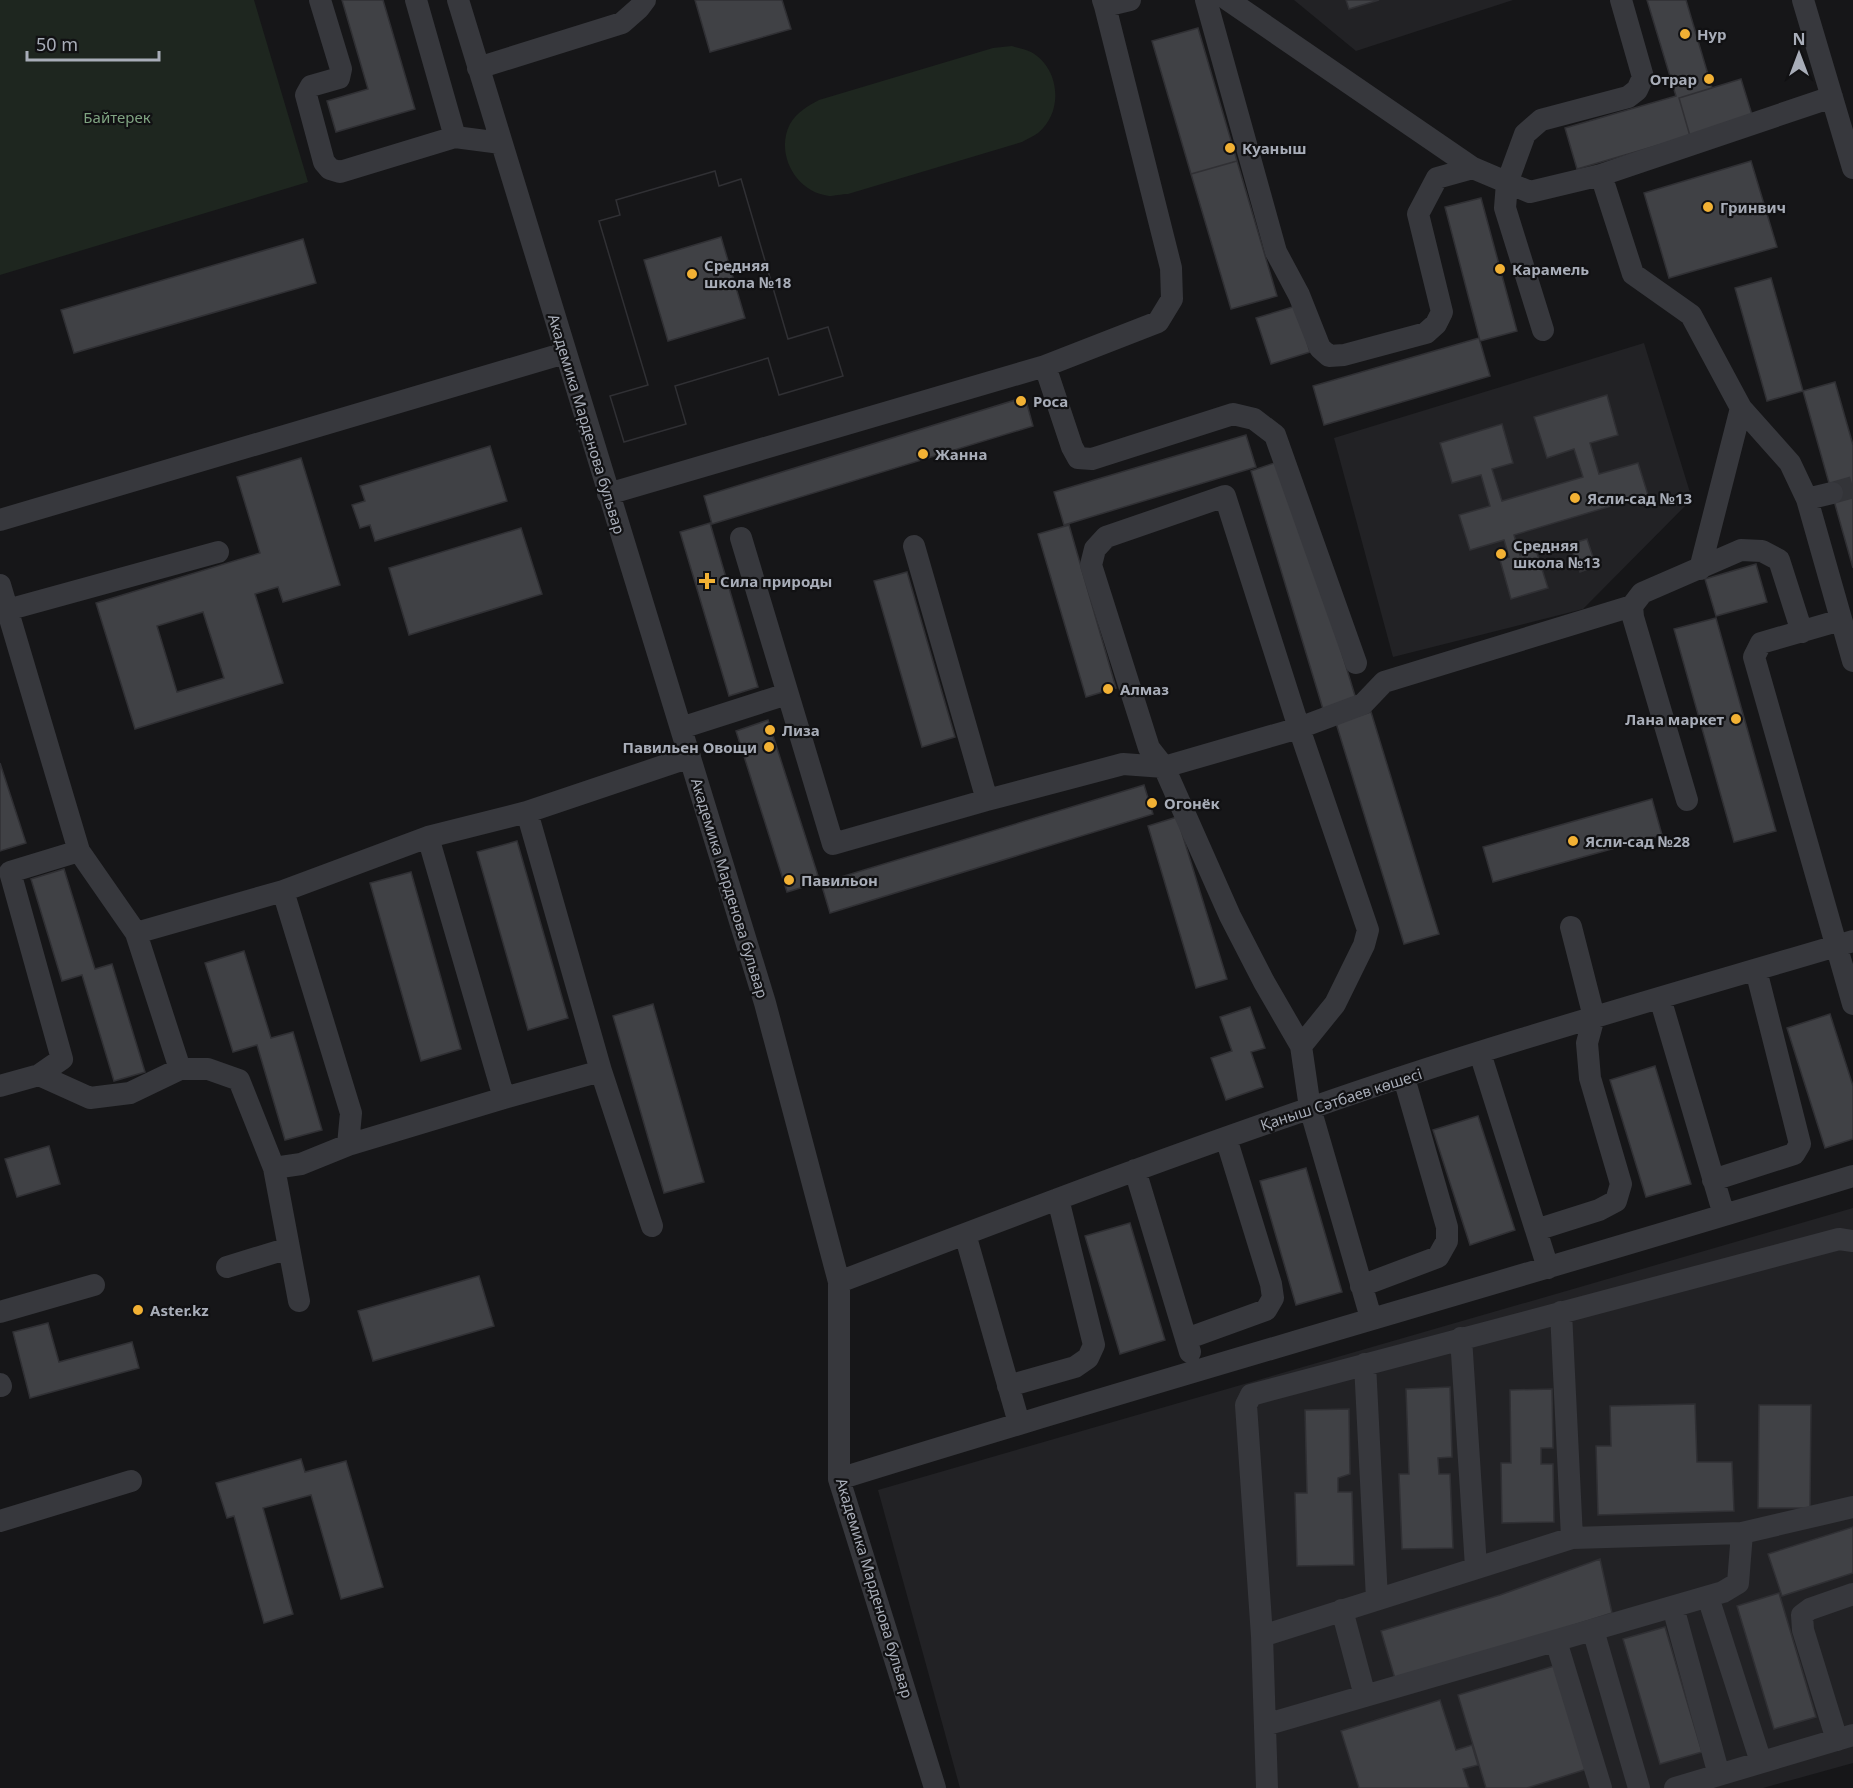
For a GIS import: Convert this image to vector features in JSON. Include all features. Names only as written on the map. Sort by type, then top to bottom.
[{"type":"street","points":[[320,0],[341,69],[339,78],[311,86],[306,95],[324,162],[330,169],[340,172],[455,137],[501,143]]},
{"type":"street","points":[[416,0],[455,137]]},
{"type":"street","name":"Академика Марденова бульвар","points":[[458,0],[765,1003],[838,1282],[840,1479],[935,1788]]},
{"type":"street","points":[[478,68],[622,23],[639,9],[645,0]]},
{"type":"street","points":[[608,494],[1046,366],[1158,322],[1172,299],[1171,268],[1104,3],[1130,0]]},
{"type":"street","points":[[1206,0],[1276,252],[1299,295],[1320,348],[1329,356],[1344,355],[1426,333],[1436,324],[1442,312],[1418,214],[1437,178],[1473,168]]},
{"type":"street","points":[[1228,0],[1473,168],[1530,192],[1601,176],[1832,97]]},
{"type":"street","points":[[1544,330],[1505,208],[1507,183],[1525,134],[1541,120],[1628,97],[1637,90],[1643,77],[1621,0]]},
{"type":"street","points":[[1803,0],[1853,168]]},
{"type":"street","points":[[1601,176],[1633,274],[1691,315],[1741,408],[1790,463],[1807,499],[1853,662]]},
{"type":"street","points":[[0,520],[565,353]]},
{"type":"street","points":[[1046,366],[1072,447],[1078,458],[1092,459],[1233,414],[1254,419],[1275,435],[1356,663]]},
{"type":"street","points":[[1700,569],[1741,408]]},
{"type":"street","points":[[1807,499],[1832,493]]},
{"type":"street","points":[[1301,1046],[1335,1004],[1364,945],[1368,930],[1299,728],[1225,496],[1106,537],[1095,549],[1091,565],[1149,748],[1164,767],[1230,916],[1301,1046],[1310,1108],[1371,1317]]},
{"type":"street","points":[[741,538],[833,844],[1123,764],[1164,767],[1299,728],[1363,704],[1384,682],[1632,606],[1642,593],[1741,550],[1762,551],[1779,560],[1802,632]]},
{"type":"street","points":[[914,546],[987,800]]},
{"type":"street","points":[[7,610],[218,552]]},
{"type":"street","points":[[0,585],[79,851],[136,933],[180,1069]]},
{"type":"street","points":[[1632,606],[1633,617],[1687,800]]},
{"type":"street","points":[[1841,620],[1761,643],[1754,657],[1845,944],[1853,1004]]},
{"type":"street","points":[[681,728],[788,694]]},
{"type":"street","points":[[136,933],[283,891],[428,837],[527,812],[690,757]]},
{"type":"street","points":[[527,812],[602,1071],[652,1226]]},
{"type":"street","points":[[428,837],[504,1098]]},
{"type":"street","points":[[0,1086],[39,1075],[62,1059],[5,873],[79,851]]},
{"type":"street","points":[[283,891],[351,1113],[348,1145]]},
{"type":"street","points":[[1536,1230],[1599,1210],[1616,1201],[1621,1184],[1590,1078],[1587,1043],[1594,1017],[1571,927]]},
{"type":"street","name":"Қаныш Сәтбаев көшесі","points":[[838,1282],[1135,1170],[1310,1108],[1594,1017],[1845,944]]},
{"type":"street","points":[[1713,1180],[1794,1154],[1800,1144],[1756,970]]},
{"type":"street","points":[[1660,998],[1724,1215]]},
{"type":"street","points":[[1480,1053],[1548,1268]]},
{"type":"street","points":[[39,1075],[90,1098],[130,1093],[180,1069],[208,1069],[239,1080],[274,1168],[299,1301]]},
{"type":"street","points":[[274,1168],[301,1164],[348,1145],[602,1071]]},
{"type":"street","points":[[1361,1286],[1438,1257],[1447,1240],[1447,1227],[1404,1078]]},
{"type":"street","points":[[1186,1339],[1266,1310],[1273,1298],[1271,1284],[1227,1138]]},
{"type":"street","points":[[1135,1170],[1196,1370]]},
{"type":"street","points":[[840,1479],[1371,1317],[1548,1268],[1853,1176]]},
{"type":"street","points":[[1008,1386],[1075,1367],[1088,1358],[1094,1345],[1058,1199]]},
{"type":"street","points":[[965,1234],[1019,1423]]},
{"type":"street","points":[[1266,1788],[1262,1636],[1246,1405],[1251,1395],[1839,1239],[1853,1241]]},
{"type":"street","points":[[227,1267],[289,1248]]},
{"type":"street","points":[[0,1312],[94,1285]]},
{"type":"street","points":[[1561,1312],[1572,1538]]},
{"type":"street","points":[[1461,1338],[1476,1567]]},
{"type":"street","points":[[1365,1364],[1377,1599]]},
{"type":"street","points":[[0,1521],[131,1481]]},
{"type":"street","points":[[1262,1636],[1572,1538],[1742,1533],[1853,1507]]},
{"type":"street","points":[[1265,1725],[1723,1592],[1738,1583],[1742,1533]]},
{"type":"street","points":[[1675,1788],[1845,1737],[1803,1630],[1802,1616],[1810,1609],[1853,1594]]},
{"type":"street","points":[[1708,1597],[1761,1762]]},
{"type":"street","points":[[1673,1607],[1719,1775]]},
{"type":"street","points":[[1342,1610],[1365,1696]]},
{"type":"street","points":[[1593,1630],[1639,1788]]},
{"type":"street","points":[[1556,1641],[1601,1788]]},
{"type":"shaded area","points":[[1294,0],[1513,0],[1356,51]]},
{"type":"shaded area","name":"Средняя школа №13","points":[[1644,343],[1692,499],[1583,609],[1393,657],[1334,438]]},
{"type":"shaded area","points":[[1853,1208],[1853,1763],[1763,1788],[960,1788],[878,1490]]},
{"type":"green space","name":"Байтерек","points":[[0,0],[254,0],[308,182],[0,275]]},
{"type":"green space","points":[[1012,46],[1031,52],[1041,59],[1053,79],[1055,102],[1052,114],[1035,135],[1022,142],[848,194],[829,196],[817,193],[806,187],[791,169],[785,147],[786,135],[796,116],[815,102],[993,48]]},
{"type":"building","points":[[342,0],[383,0],[415,109],[336,132],[327,101],[368,89]]},
{"type":"building","points":[[695,0],[782,0],[791,29],[710,52]]},
{"type":"building","points":[[1346,0],[1379,0],[1349,9]]},
{"type":"building","points":[[1647,0],[1686,0],[1712,88],[1679,98],[1690,136],[1577,169],[1565,128],[1676,96]]},
{"type":"building","points":[[1198,28],[1237,161],[1191,174],[1152,41]]},
{"type":"building","points":[[1741,79],[1753,118],[1690,136],[1679,98]]},
{"type":"building","points":[[1237,161],[1277,296],[1231,309],[1191,174]]},
{"type":"building","points":[[1751,161],[1777,247],[1669,278],[1644,193]]},
{"type":"building","name":"Средняя школа №18","points":[[715,171],[719,186],[741,179],[788,339],[828,327],[843,376],[779,395],[768,358],[675,386],[686,424],[624,442],[610,396],[648,385],[599,221],[620,215],[616,200]],"holes":[[[721,237],[745,318],[668,341],[644,260]]]},
{"type":"building","name":"Средняя школа №18","points":[[715,171],[719,186],[741,179],[788,339],[828,327],[843,376],[779,395],[768,358],[675,386],[686,424],[624,442],[610,396],[648,385],[599,221],[620,215],[616,200]]},
{"type":"building","points":[[1481,198],[1517,331],[1480,341],[1445,207]]},
{"type":"building","points":[[303,239],[316,283],[74,353],[61,310]]},
{"type":"building","points":[[1771,278],[1803,391],[1767,401],[1735,288]]},
{"type":"building","points":[[1296,306],[1310,352],[1271,364],[1256,318]]},
{"type":"building","points":[[1479,338],[1490,376],[1324,425],[1313,386]]},
{"type":"building","points":[[1835,382],[1853,445],[1853,568],[1803,391]]},
{"type":"building","name":"Ясли-сад №13","points":[[1607,395],[1618,435],[1590,443],[1599,474],[1638,463],[1648,495],[1514,535],[1520,555],[1536,550],[1548,588],[1511,599],[1500,560],[1509,557],[1504,540],[1470,550],[1459,515],[1490,506],[1481,475],[1452,483],[1440,443],[1502,424],[1513,463],[1492,469],[1502,501],[1583,477],[1574,449],[1547,458],[1534,417]]},
{"type":"building","points":[[1025,397],[1033,426],[712,524],[704,496]]},
{"type":"building","points":[[1246,435],[1256,467],[1064,525],[1054,492]]},
{"type":"building","points":[[490,446],[507,501],[375,541],[370,525],[360,528],[352,505],[365,501],[360,486]]},
{"type":"building","points":[[301,458],[340,585],[283,602],[278,587],[255,594],[283,683],[135,729],[96,603],[260,553],[237,477]],"holes":[[[203,612],[224,678],[177,692],[157,626]]]},
{"type":"building","points":[[1283,460],[1356,699],[1323,709],[1251,471]]},
{"type":"building","points":[[710,523],[758,687],[729,696],[680,532]]},
{"type":"building","points":[[1069,525],[1116,688],[1086,697],[1038,534]]},
{"type":"building","points":[[521,528],[542,594],[409,635],[389,568]]},
{"type":"building","points":[[1587,539],[1596,566],[1580,572],[1570,544]]},
{"type":"building","points":[[1756,564],[1767,602],[1716,616],[1705,579]]},
{"type":"building","points":[[907,572],[955,737],[922,747],[874,581]]},
{"type":"building","points":[[1716,618],[1776,831],[1734,842],[1674,629]]},
{"type":"building","points":[[1371,712],[1439,934],[1404,944],[1336,723]]},
{"type":"building","points":[[768,720],[820,882],[787,892],[736,731]]},
{"type":"building","points":[[0,763],[26,843],[0,851]]},
{"type":"building","points":[[1144,785],[1153,814],[830,913],[821,883]]},
{"type":"building","name":"Ясли-сад №28","points":[[1652,799],[1662,835],[1493,882],[1483,847]]},
{"type":"building","points":[[1177,817],[1227,979],[1196,988],[1148,826]]},
{"type":"building","points":[[517,841],[568,1018],[528,1030],[477,852]]},
{"type":"building","points":[[64,869],[95,969],[112,964],[145,1072],[114,1081],[82,975],[62,981],[31,879]]},
{"type":"building","points":[[411,872],[461,1049],[421,1061],[370,883]]},
{"type":"building","points":[[244,951],[271,1038],[293,1032],[322,1130],[285,1140],[257,1045],[233,1052],[205,963]]},
{"type":"building","points":[[653,1004],[704,1182],[664,1193],[613,1016]]},
{"type":"building","points":[[1250,1007],[1265,1048],[1251,1052],[1263,1087],[1226,1100],[1211,1058],[1232,1051],[1220,1017]]},
{"type":"building","points":[[1830,1014],[1853,1086],[1853,1139],[1825,1148],[1787,1028]]},
{"type":"building","points":[[1655,1066],[1691,1184],[1646,1197],[1610,1080]]},
{"type":"building","points":[[1478,1116],[1515,1230],[1470,1245],[1433,1130]]},
{"type":"building","points":[[49,1146],[60,1184],[17,1197],[5,1159]]},
{"type":"building","points":[[1306,1168],[1342,1292],[1296,1305],[1260,1181]]},
{"type":"building","points":[[1130,1223],[1165,1340],[1120,1354],[1085,1236]]},
{"type":"building","points":[[479,1276],[494,1326],[373,1361],[358,1311]]},
{"type":"building","points":[[48,1323],[59,1362],[132,1342],[139,1368],[30,1398],[13,1332]]},
{"type":"building","points":[[1450,1387],[1452,1457],[1438,1458],[1439,1474],[1450,1474],[1453,1548],[1402,1549],[1399,1474],[1409,1474],[1406,1389]]},
{"type":"building","points":[[1552,1389],[1553,1448],[1541,1448],[1541,1464],[1553,1464],[1554,1522],[1502,1523],[1501,1463],[1511,1463],[1510,1390]]},
{"type":"building","points":[[1695,1404],[1697,1462],[1732,1462],[1734,1511],[1598,1515],[1596,1446],[1611,1446],[1610,1406]]},
{"type":"building","points":[[1759,1405],[1811,1405],[1810,1508],[1758,1508]]},
{"type":"building","points":[[1349,1409],[1350,1474],[1338,1478],[1338,1492],[1352,1492],[1354,1565],[1297,1566],[1295,1493],[1307,1493],[1305,1410]]},
{"type":"building","points":[[301,1459],[305,1472],[346,1461],[383,1587],[341,1599],[311,1495],[263,1508],[293,1614],[264,1623],[234,1516],[227,1518],[216,1483]]},
{"type":"building","points":[[1853,1527],[1853,1573],[1782,1596],[1768,1554]]},
{"type":"building","points":[[1600,1559],[1612,1613],[1396,1682],[1381,1631],[1500,1595]]},
{"type":"building","points":[[1779,1593],[1816,1717],[1774,1729],[1737,1606]]},
{"type":"building","points":[[1665,1627],[1702,1752],[1660,1764],[1623,1639]]},
{"type":"building","points":[[1554,1666],[1587,1769],[1527,1788],[1486,1788],[1458,1695]]},
{"type":"building","points":[[1440,1700],[1456,1750],[1472,1745],[1478,1765],[1463,1769],[1469,1788],[1359,1788],[1341,1731]]},
{"type":"tunnel","points":[[1832,493],[1853,487]]},
{"type":"place","name":"Нур","points":[[1685,34]]},
{"type":"place","name":"Отрар","points":[[1709,79]]},
{"type":"place","name":"Куаныш","points":[[1230,148]]},
{"type":"place","name":"Гринвич","points":[[1708,207]]},
{"type":"place","name":"Карамель","points":[[1500,269]]},
{"type":"place","name":"Средняя школа №18","points":[[692,274]]},
{"type":"place","name":"Роса","points":[[1021,401]]},
{"type":"place","name":"Жанна","points":[[923,454]]},
{"type":"place","name":"Ясли-сад №13","points":[[1575,498]]},
{"type":"place","name":"Средняя школа №13","points":[[1501,554]]},
{"type":"place","name":"Сила природы","points":[[707,581]]},
{"type":"place","name":"Алмаз","points":[[1108,689]]},
{"type":"place","name":"Лана маркет","points":[[1736,719]]},
{"type":"place","name":"Лиза","points":[[770,730]]},
{"type":"place","name":"Павильен Овощи","points":[[769,747]]},
{"type":"place","name":"Огонёк","points":[[1152,803]]},
{"type":"place","name":"Ясли-сад №28","points":[[1573,841]]},
{"type":"place","name":"Павильон","points":[[789,880]]},
{"type":"place","name":"Aster.kz","points":[[138,1310]]}]
